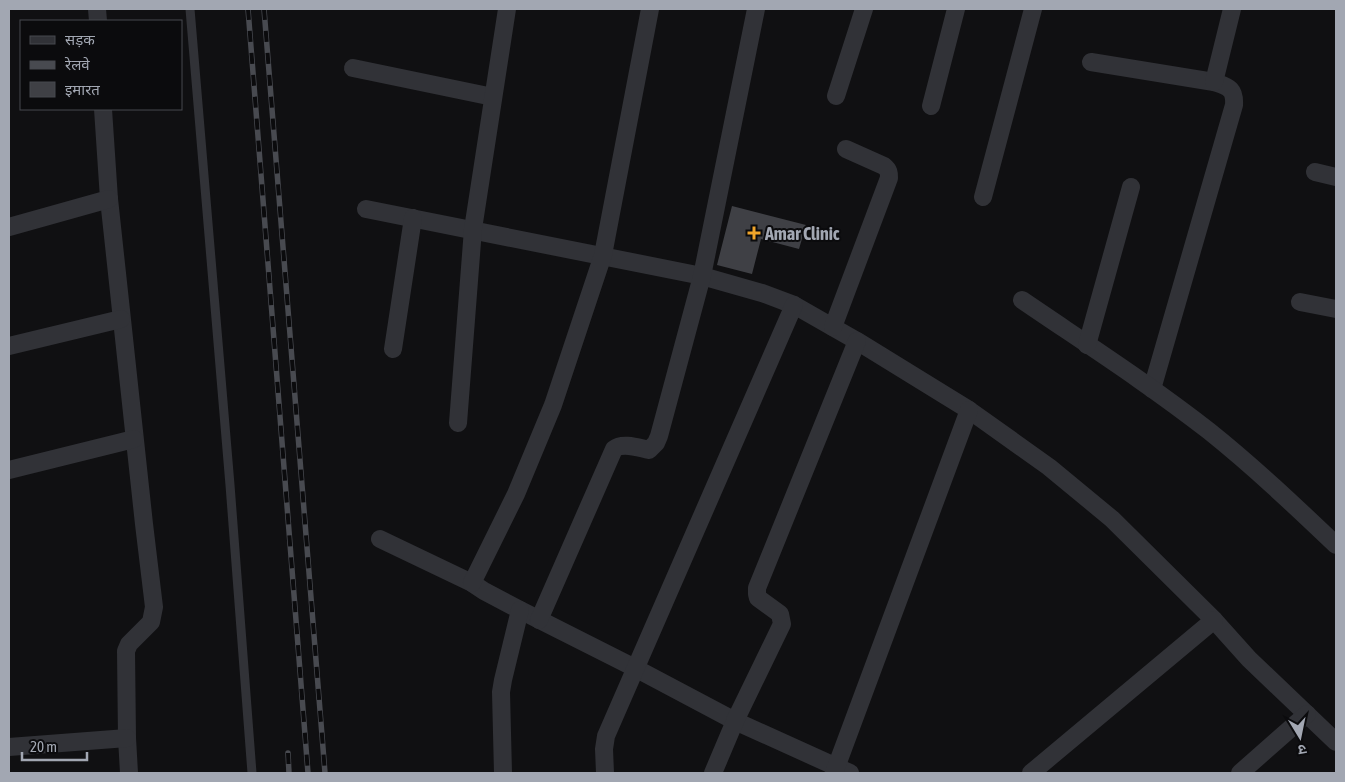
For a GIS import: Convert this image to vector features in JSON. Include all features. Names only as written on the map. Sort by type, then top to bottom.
[{"type":"street","points":[[458,423],[473,230],[508,9]]},
{"type":"street","points":[[472,583],[516,494],[553,405],[603,255],[650,9]]},
{"type":"street","points":[[539,620],[614,449],[617,446],[622,446],[649,450],[656,443],[702,276],[756,9]]},
{"type":"street","points":[[836,96],[864,9]]},
{"type":"street","points":[[930,106],[956,9]]},
{"type":"street","points":[[983,197],[1033,9]]},
{"type":"street","points":[[1214,82],[1232,9]]},
{"type":"street","points":[[1091,62],[1214,82],[1229,87],[1233,93],[1234,105],[1152,389]]},
{"type":"street","points":[[353,68],[494,97]]},
{"type":"street","points":[[103,110],[109,199],[121,320],[154,607],[151,622],[128,644],[126,651],[129,773]]},
{"type":"street","points":[[832,327],[889,175],[889,171],[884,166],[846,149]]},
{"type":"street","points":[[1315,172],[1336,177]]},
{"type":"street","points":[[1087,344],[1131,187]]},
{"type":"street","points":[[9,227],[109,199]]},
{"type":"street","points":[[366,209],[702,276],[794,304],[969,410],[1049,467],[1112,519],[1214,620],[1249,659],[1336,742]]},
{"type":"street","points":[[393,349],[413,218]]},
{"type":"street","points":[[1022,300],[1152,389],[1208,430],[1257,471],[1336,545]]},
{"type":"street","points":[[1300,302],[1336,308]]},
{"type":"street","points":[[605,773],[604,749],[606,736],[794,304]]},
{"type":"street","points":[[9,346],[121,320]]},
{"type":"street","points":[[713,773],[735,721],[782,624],[780,614],[758,598],[757,588],[857,341]]},
{"type":"street","points":[[380,539],[472,583],[539,620],[735,721],[840,771],[969,410]]},
{"type":"street","points":[[9,470],[134,439]]},
{"type":"street","points":[[503,773],[502,680],[520,610]]},
{"type":"street","points":[[1031,773],[1214,620]]},
{"type":"street","points":[[1240,773],[1307,714]]},
{"type":"street","points":[[9,747],[127,738]]},
{"type":"lane","points":[[190,9],[252,773]]},
{"type":"building","points":[[732,206],[806,225],[799,249],[761,239],[752,274],[717,265]]},
{"type":"railway","points":[[248,9],[308,773]]},
{"type":"railway","points":[[264,9],[325,773]]},
{"type":"railway","points":[[288,753],[289,773]]},
{"type":"place","name":"Amar Clinic","points":[[754,233]]}]
